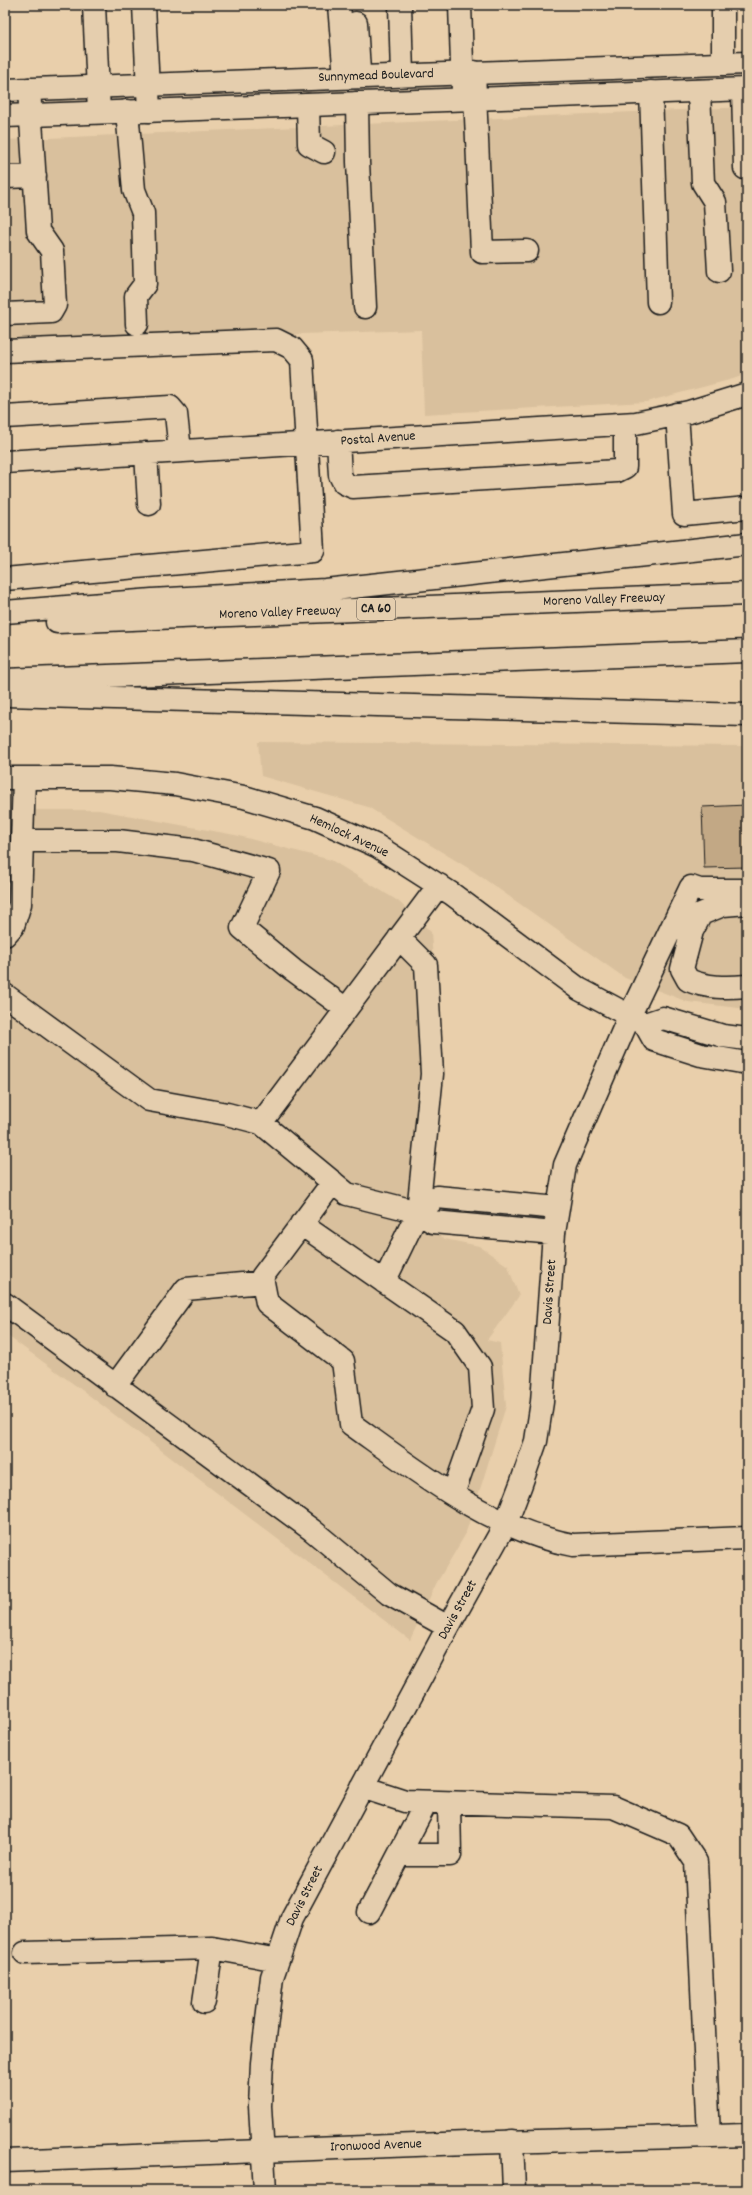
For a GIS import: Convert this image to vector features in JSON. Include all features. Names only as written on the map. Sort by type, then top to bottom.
[{"type":"main road","points":[[94,5],[99,112]]},
{"type":"main road","points":[[144,5],[149,111]]},
{"type":"main road","points":[[339,5],[352,77]]},
{"type":"main road","points":[[400,5],[402,75]]},
{"type":"main road","points":[[460,5],[468,72],[482,252],[527,250]]},
{"type":"main road","points":[[723,5],[723,64]]},
{"type":"main road","points":[[352,77],[356,23]]},
{"type":"main road","name":"Sunnymead Boulevard","points":[[5,90],[98,88],[468,72],[747,63]]},
{"type":"main road","points":[[5,314],[51,312],[55,305],[52,251],[38,231],[29,89]]},
{"type":"main road","points":[[745,89],[745,168],[747,168]]},
{"type":"main road","name":"Sunnymead Boulevard","points":[[5,116],[745,89]]},
{"type":"main road","points":[[699,90],[703,183],[715,202],[719,271]]},
{"type":"main road","points":[[651,92],[658,302]]},
{"type":"main road","points":[[357,103],[358,162],[365,307]]},
{"type":"main road","points":[[308,105],[309,144],[324,152]]},
{"type":"main road","points":[[127,111],[134,190],[143,213],[145,284],[136,296],[137,324]]},
{"type":"main road","points":[[5,177],[35,176]]},
{"type":"main road","points":[[5,351],[276,340],[292,348],[302,360],[305,444],[313,550],[5,579]]},
{"type":"main road","name":"Postal Avenue","points":[[5,462],[625,424],[677,414],[747,394]]},
{"type":"main road","points":[[5,417],[170,407],[176,414],[180,451]]},
{"type":"main road","points":[[677,414],[684,514],[747,508]]},
{"type":"main road","points":[[338,441],[340,475],[344,483],[353,488],[617,471],[625,467],[625,424]]},
{"type":"main road","points":[[146,453],[149,504]]},
{"type":"main road","points":[[5,612],[152,600],[325,590],[747,544]]},
{"type":"main road","name":"Moreno Valley Freeway","points":[[5,624],[747,594]]},
{"type":"main road","points":[[5,680],[747,651]]},
{"type":"main road","points":[[5,694],[747,714]]},
{"type":"main road","points":[[5,936],[12,926],[20,904],[23,841],[14,778]]},
{"type":"main road","name":"Hemlock Avenue","points":[[14,778],[110,778],[175,784],[244,797],[315,818],[377,846],[439,886],[579,989],[637,1020],[654,1040],[701,1055],[747,1063]]},
{"type":"main road","points":[[23,841],[118,841],[193,850],[269,871],[242,928],[346,1009]]},
{"type":"main road","points":[[261,1123],[439,886]]},
{"type":"main road","name":"Davis Street","points":[[265,2190],[264,2150],[260,2106],[262,2064],[272,1977],[292,1918],[448,1627],[506,1523],[536,1441],[542,1402],[554,1233],[564,1165],[637,1020],[691,887],[700,890],[747,890]]},
{"type":"main road","points":[[747,904],[723,905],[701,914],[692,931],[682,969],[688,980],[701,986],[727,988],[747,986]]},
{"type":"main road","points":[[384,1282],[418,1212],[432,1074],[426,965],[399,938]]},
{"type":"main road","points":[[5,995],[149,1100],[227,1114],[261,1123],[347,1194],[418,1212],[433,1222],[554,1233]]},
{"type":"main road","points":[[637,1020],[662,1018],[723,1036],[747,1039]]},
{"type":"main road","points":[[333,1182],[262,1277],[267,1302],[344,1361],[351,1424],[433,1484],[506,1523],[534,1535],[573,1544],[747,1538]]},
{"type":"main road","points":[[418,1212],[437,1197],[558,1208]]},
{"type":"main road","points":[[302,1224],[455,1331],[480,1367],[483,1410],[453,1494]]},
{"type":"main road","points":[[115,1386],[186,1289],[263,1282]]},
{"type":"main road","points":[[5,1304],[312,1530],[389,1594],[448,1627]]},
{"type":"main road","points":[[362,1787],[404,1802],[614,1807],[678,1835],[696,1862],[709,2136]]},
{"type":"main road","points":[[369,1912],[426,1803]]},
{"type":"main road","points":[[399,1855],[450,1855],[449,1804]]},
{"type":"main road","points":[[24,1953],[212,1948],[278,1960]]},
{"type":"main road","points":[[204,2002],[212,1948]]},
{"type":"main road","name":"Ironwood Avenue","points":[[5,2161],[512,2141],[747,2135]]},
{"type":"main road","points":[[512,2141],[514,2190]]},
{"type":"shaded area","points":[[747,107],[747,374],[733,379],[646,402],[424,414],[421,330],[5,344],[5,140]]},
{"type":"shaded area","points":[[258,742],[747,746],[747,1009],[688,1002],[625,978],[473,871],[368,807],[261,776]]},
{"type":"shaded area","points":[[12,810],[99,810],[235,835],[331,860],[398,901],[431,932],[438,1034],[422,1226],[445,1239],[479,1246],[508,1266],[519,1296],[487,1340],[500,1343],[506,1406],[482,1483],[465,1535],[436,1584],[410,1640],[90,1396],[5,1334],[5,906],[12,896]]},
{"type":"building","points":[[747,805],[747,867],[704,868],[702,807]]}]
